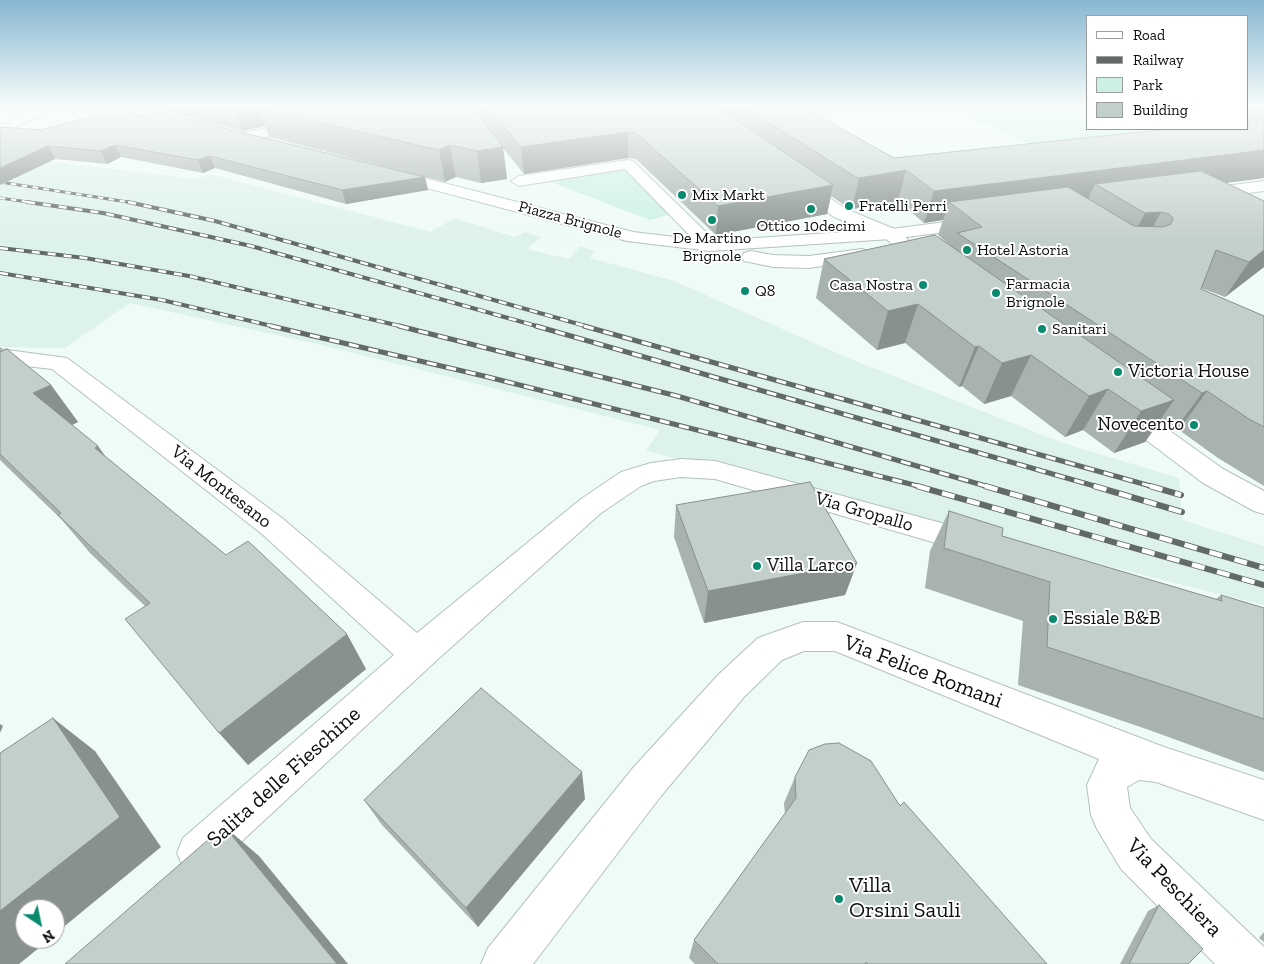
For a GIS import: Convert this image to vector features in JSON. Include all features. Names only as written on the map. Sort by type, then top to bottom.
[{"type":"street","name":"Piazza Brignole","points":[[891,234],[712,246],[633,237],[507,203],[514,175],[635,159],[712,246],[738,255],[773,261],[809,262],[854,256],[909,240],[991,221]]},
{"type":"street","points":[[374,170],[507,203]]},
{"type":"street","points":[[786,175],[840,213],[909,240],[942,276]]},
{"type":"street","points":[[1189,196],[1264,186]]},
{"type":"street","name":"Piazza Brignole","points":[[854,256],[891,234]]},
{"type":"street","points":[[0,356],[60,363]]},
{"type":"street","points":[[27,381],[60,363]]},
{"type":"street","name":"Via Montesano","points":[[60,363],[272,526],[410,648],[426,648]]},
{"type":"street","points":[[1104,396],[1213,476],[1264,504]]},
{"type":"street","name":"Via Gropallo","points":[[426,648],[591,506],[631,479],[651,472],[682,468],[715,470],[999,550]]},
{"type":"street","name":"Via Felice Romani","points":[[504,964],[647,782],[731,686],[770,649],[803,636],[837,637],[1164,766],[1264,800]]},
{"type":"street","name":"Salita delle Fieschine","points":[[170,878],[426,648]]},
{"type":"street","name":"Via Peschiera","points":[[1164,766],[1139,761],[1119,767],[1110,775],[1107,785],[1111,815],[1136,854],[1248,964]]},
{"type":"shaded area","points":[[0,157],[23,158],[197,179],[210,174],[431,232],[454,218],[515,237],[525,232],[541,237],[527,249],[569,259],[580,246],[595,251],[590,258],[674,281],[848,358],[1063,443],[1179,478],[1182,520],[1264,546],[1264,605],[646,451],[660,430],[322,345],[130,303],[65,348],[0,347]]},
{"type":"green space","points":[[1046,152],[1105,152],[1062,159]]},
{"type":"green space","points":[[628,168],[672,214],[650,220],[553,183],[554,179]]},
{"type":"building","points":[[0,152],[35,152],[0,168]]},
{"type":"building","points":[[154,152],[322,152],[425,177],[342,190],[210,156],[198,160]]},
{"type":"building","points":[[657,152],[784,152],[833,185],[718,206]]},
{"type":"building","points":[[816,152],[883,152],[894,158],[951,152],[1248,152],[934,191],[906,170],[859,178]]},
{"type":"building","points":[[1201,171],[1264,201],[1264,250],[1249,262],[1216,250],[1201,289],[1264,316],[1264,427],[1207,391],[1202,393],[957,233],[982,227],[949,202],[1068,187],[1134,226],[1163,227],[1171,224],[1173,218],[1169,214],[1161,212],[1145,213],[1095,184]]},
{"type":"building","points":[[935,235],[1174,400],[1141,411],[1108,389],[1089,396],[1031,355],[1002,363],[979,346],[975,347],[918,304],[888,311],[824,259]]},
{"type":"building","points":[[7,349],[51,385],[33,393],[98,446],[95,448],[226,555],[248,541],[347,634],[219,733],[125,619],[150,603],[58,515],[61,513],[0,454],[0,352]]},
{"type":"building","points":[[810,482],[857,563],[708,591],[676,505]]},
{"type":"building","points":[[949,511],[1003,528],[1002,536],[1222,601],[1221,595],[1264,608],[1264,719],[1047,647],[1050,582],[944,548]]},
{"type":"building","points":[[481,688],[582,772],[466,908],[364,800]]},
{"type":"building","points":[[53,718],[120,817],[0,911],[0,753]]},
{"type":"building","name":"Villa Orsini Sauli","points":[[839,743],[871,761],[900,806],[904,802],[1047,964],[868,964],[866,962],[865,964],[718,964],[694,940],[796,798],[795,777],[809,750],[825,744]]},
{"type":"building","points":[[224,826],[337,964],[65,964]]},
{"type":"building","points":[[1159,905],[1203,949],[1188,964],[1129,964]]},
{"type":"railway","points":[[0,182],[129,202]]},
{"type":"railway","points":[[0,198],[35,203]]},
{"type":"railway","points":[[27,202],[103,213],[251,246],[540,327]]},
{"type":"railway","points":[[129,202],[134,203]]},
{"type":"railway","points":[[129,202],[215,221],[589,327]]},
{"type":"railway","points":[[0,248],[85,258],[189,276],[404,327]]},
{"type":"railway","points":[[0,273],[162,300],[276,327]]},
{"type":"railway","points":[[271,326],[488,377],[922,487]]},
{"type":"railway","points":[[399,326],[677,396],[989,487]]},
{"type":"railway","points":[[536,326],[1098,487]]},
{"type":"railway","points":[[584,326],[1154,487]]},
{"type":"railway","points":[[917,486],[1264,585]]},
{"type":"railway","points":[[985,486],[1264,568]]},
{"type":"railway","points":[[1094,486],[1182,512]]},
{"type":"railway","points":[[1150,486],[1181,495]]},
{"type":"place","name":"Mix Markt","points":[[682,195]]},
{"type":"place","name":"Fratelli Perri","points":[[849,206]]},
{"type":"place","name":"Ottico 10decimi","points":[[811,209]]},
{"type":"place","name":"De Martino Brignole","points":[[712,220]]},
{"type":"place","name":"Hotel Astoria","points":[[967,250]]},
{"type":"place","name":"Casa Nostra","points":[[923,285]]},
{"type":"place","name":"Q8","points":[[745,291]]},
{"type":"place","name":"Farmacia Brignole","points":[[996,293]]},
{"type":"place","name":"Sanitari","points":[[1042,329]]},
{"type":"place","name":"Victoria House","points":[[1118,372]]},
{"type":"place","name":"Novecento","points":[[1194,425]]},
{"type":"place","name":"Villa Larco","points":[[757,566]]},
{"type":"place","name":"Essiale B&B","points":[[1053,619]]},
{"type":"place","name":"Villa Orsini Sauli","points":[[839,899]]}]
